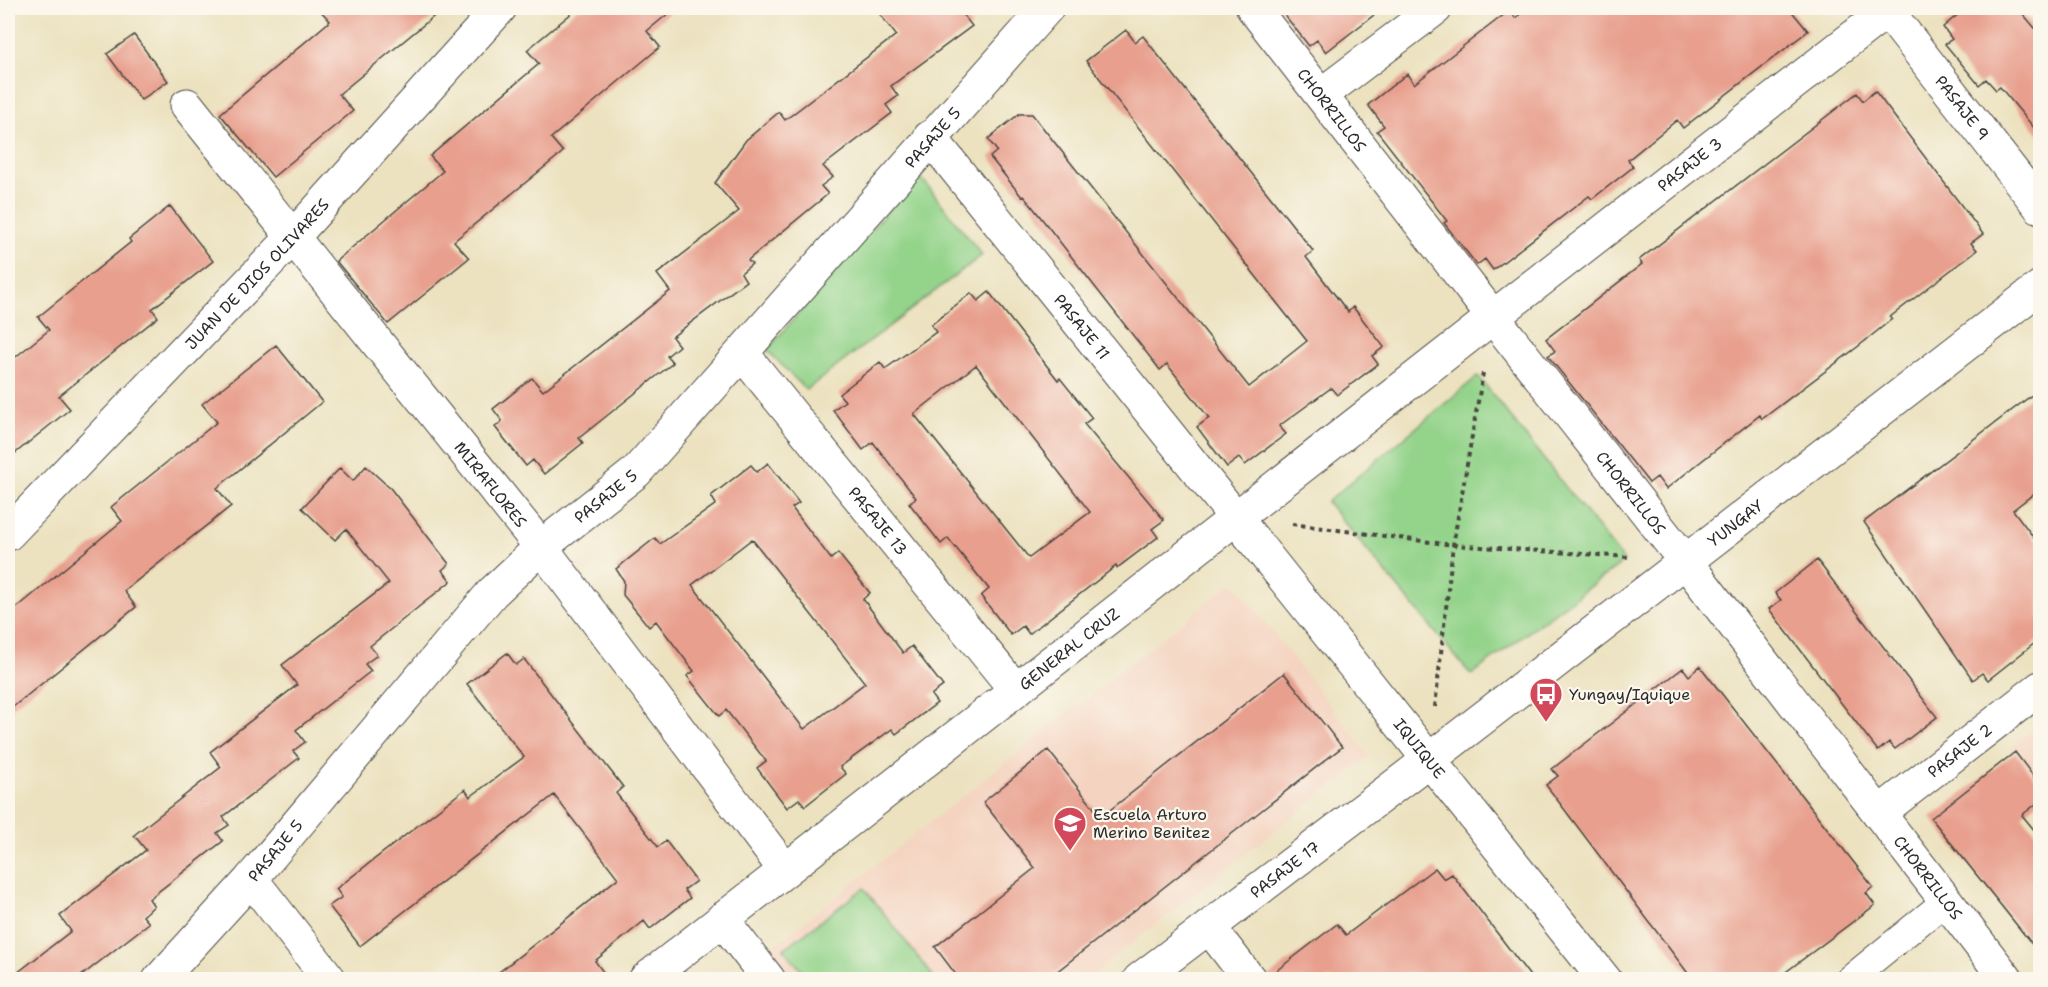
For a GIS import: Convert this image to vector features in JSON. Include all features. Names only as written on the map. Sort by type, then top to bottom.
[{"type":"street","name":"JUAN DE DIOS OLIVARES","points":[[8,534],[292,238],[500,8]]},
{"type":"street","name":"PASAJE 5","points":[[159,980],[251,879],[492,593],[541,547],[636,472],[930,137],[1047,8]]},
{"type":"street","name":"CHORRILLOS","points":[[1253,8],[1685,561],[2007,980]]},
{"type":"street","points":[[1321,95],[1436,8]]},
{"type":"street","name":"PASAJE 9","points":[[1886,9],[2040,207]]},
{"type":"street","name":"PASAJE 3","points":[[1493,316],[1886,9]]},
{"type":"street","name":"MIRAFLORES","points":[[188,105],[541,547],[784,870]]},
{"type":"street","name":"PASAJE 11","points":[[930,137],[1235,517]]},
{"type":"street","name":"YUNGAY","points":[[1430,759],[2040,287]]},
{"type":"street","name":"GENERAL CRUZ","points":[[645,980],[1493,316]]},
{"type":"street","name":"PASAJE 13","points":[[742,353],[1015,689]]},
{"type":"street","name":"IQUIQUE","points":[[1235,517],[1605,980]]},
{"type":"street","name":"PASAJE 2","points":[[1879,813],[2040,688]]},
{"type":"street","name":"PASAJE 17","points":[[1139,980],[1430,759]]},
{"type":"street","points":[[251,879],[330,980]]},
{"type":"street","points":[[1849,980],[1947,900]]},
{"type":"street","points":[[722,919],[769,980]]},
{"type":"street","points":[[1209,927],[1250,980]]},
{"type":"path","points":[[1430,759],[1453,545],[1493,316]]},
{"type":"path","points":[[1235,517],[1453,545],[1685,561]]},
{"type":"shaded area","name":"Escuela Arturo Merino Benitez","points":[[1233,582],[1370,756],[1087,979],[794,979],[770,949]]},
{"type":"shaded area","points":[[2040,724],[2040,785],[2011,748]]},
{"type":"green space","points":[[919,175],[982,255],[806,390],[767,350]]},
{"type":"green space","points":[[1478,376],[1624,561],[1471,675],[1327,502]]},
{"type":"green space","points":[[864,888],[935,979],[808,979],[784,949]]},
{"type":"building","points":[[318,8],[444,8],[339,94],[353,111],[273,177],[220,114],[330,21]]},
{"type":"building","points":[[578,8],[675,8],[647,31],[660,47],[551,138],[563,152],[454,241],[469,258],[388,324],[336,261],[443,171],[430,156],[539,64],[527,50]]},
{"type":"building","points":[[875,8],[958,8],[972,26],[891,86],[898,96],[886,105],[892,113],[823,166],[833,177],[821,186],[828,194],[748,260],[752,264],[741,273],[746,281],[672,337],[679,346],[667,356],[673,363],[579,438],[583,443],[544,474],[533,460],[526,466],[495,427],[502,421],[493,409],[532,378],[543,391],[670,291],[657,274],[739,211],[715,183],[746,140],[779,112],[785,120],[896,35]]},
{"type":"building","points":[[1279,8],[1383,8],[1326,52],[1317,40],[1309,46]]},
{"type":"building","points":[[1529,8],[1789,8],[1808,31],[1683,128],[1677,120],[1628,160],[1633,167],[1592,199],[1589,196],[1493,270],[1485,259],[1477,265],[1444,223],[1447,221],[1377,131],[1384,126],[1368,105],[1407,74],[1414,84],[1510,10],[1515,18]]},
{"type":"building","points":[[1966,8],[2018,8],[2040,34],[2040,135],[2000,87],[1996,90],[1986,79],[1979,85],[1945,44],[1952,39],[1943,27]]},
{"type":"building","points":[[1126,30],[1135,42],[1143,36],[1313,251],[1306,257],[1348,312],[1353,307],[1384,347],[1372,356],[1378,364],[1337,395],[1331,388],[1279,426],[1286,434],[1245,465],[1239,458],[1227,467],[1197,427],[1209,418],[1167,364],[1160,370],[1024,196],[1022,197],[990,157],[997,151],[988,139],[1019,114],[1032,114],[1249,387],[1307,341],[1086,61]]},
{"type":"building","points":[[134,35],[168,81],[141,100],[107,54]]},
{"type":"building","points":[[1875,91],[1983,234],[1971,243],[1977,250],[1890,317],[1892,319],[1860,345],[1762,419],[1760,415],[1666,489],[1657,477],[1649,483],[1548,356],[1555,351],[1546,339],[1642,264],[1639,260],[1857,93],[1863,101]]},
{"type":"building","points":[[170,206],[213,261],[152,309],[158,317],[59,396],[70,409],[8,459],[8,363],[49,330],[38,317],[131,242],[129,239]]},
{"type":"building","points":[[989,292],[1058,380],[1060,378],[1092,418],[1084,424],[1164,520],[1152,529],[1158,537],[1117,568],[1116,566],[1029,634],[1023,626],[1011,635],[981,596],[989,589],[948,538],[941,544],[909,503],[916,498],[873,442],[863,450],[833,410],[845,401],[839,394],[880,362],[885,369],[936,332],[931,325],[971,293],[978,301]],"holes":[[[976,365],[1090,512],[1029,558],[914,414]]]},
{"type":"building","points":[[276,345],[322,402],[217,488],[231,506],[124,591],[136,607],[8,711],[8,615],[122,521],[111,507],[217,422],[202,404]]},
{"type":"building","points":[[2040,389],[2040,489],[2013,510],[2040,546],[2040,639],[1988,680],[1982,673],[1973,680],[1864,522]]},
{"type":"building","points":[[768,463],[799,503],[792,508],[831,559],[838,553],[870,593],[863,599],[903,653],[912,646],[943,686],[931,695],[937,703],[896,734],[892,729],[840,767],[846,774],[805,806],[799,799],[787,808],[757,768],[766,761],[726,710],[719,716],[687,676],[694,671],[656,621],[649,627],[623,595],[624,581],[616,569],[655,538],[660,544],[716,504],[711,496],[751,465],[757,472]],"holes":[[[752,539],[865,683],[804,729],[692,585]]]},
{"type":"building","points":[[366,466],[391,489],[449,564],[442,570],[451,581],[370,646],[377,655],[365,664],[371,671],[296,730],[305,742],[293,751],[299,758],[223,817],[229,825],[217,833],[223,841],[149,899],[154,906],[143,916],[149,923],[76,980],[8,980],[71,931],[60,916],[146,850],[134,835],[221,767],[210,752],[297,685],[282,665],[389,583],[346,529],[335,540],[302,508],[340,468],[353,481]]},
{"type":"building","points":[[1817,560],[1937,717],[1895,749],[1889,742],[1878,751],[1769,609],[1781,600],[1775,593]]},
{"type":"building","points":[[507,653],[516,665],[524,659],[623,787],[616,793],[658,847],[666,841],[696,881],[684,890],[690,898],[650,929],[644,921],[595,961],[609,980],[489,980],[618,878],[554,795],[360,946],[329,906],[342,897],[336,889],[465,789],[470,797],[524,757],[467,684]]},
{"type":"building","points":[[1700,666],[1873,887],[1866,893],[1875,905],[1775,980],[1693,980],[1546,785],[1558,776],[1552,769],[1683,668],[1689,676]]},
{"type":"building","points":[[1284,673],[1342,747],[1046,980],[960,980],[935,947],[1035,868],[983,802],[1048,750],[1101,817]]},
{"type":"building","points":[[2015,752],[2040,785],[2040,801],[2022,815],[2040,837],[2040,954],[1931,818]]},
{"type":"building","points":[[1435,868],[1444,879],[1452,874],[1533,980],[1268,980],[1268,977],[1337,924],[1346,935]]},
{"type":"place","name":"Yungay/Iquique","points":[[1546,723]]},
{"type":"place","name":"Escuela Arturo Merino Benitez","points":[[1070,852]]}]
